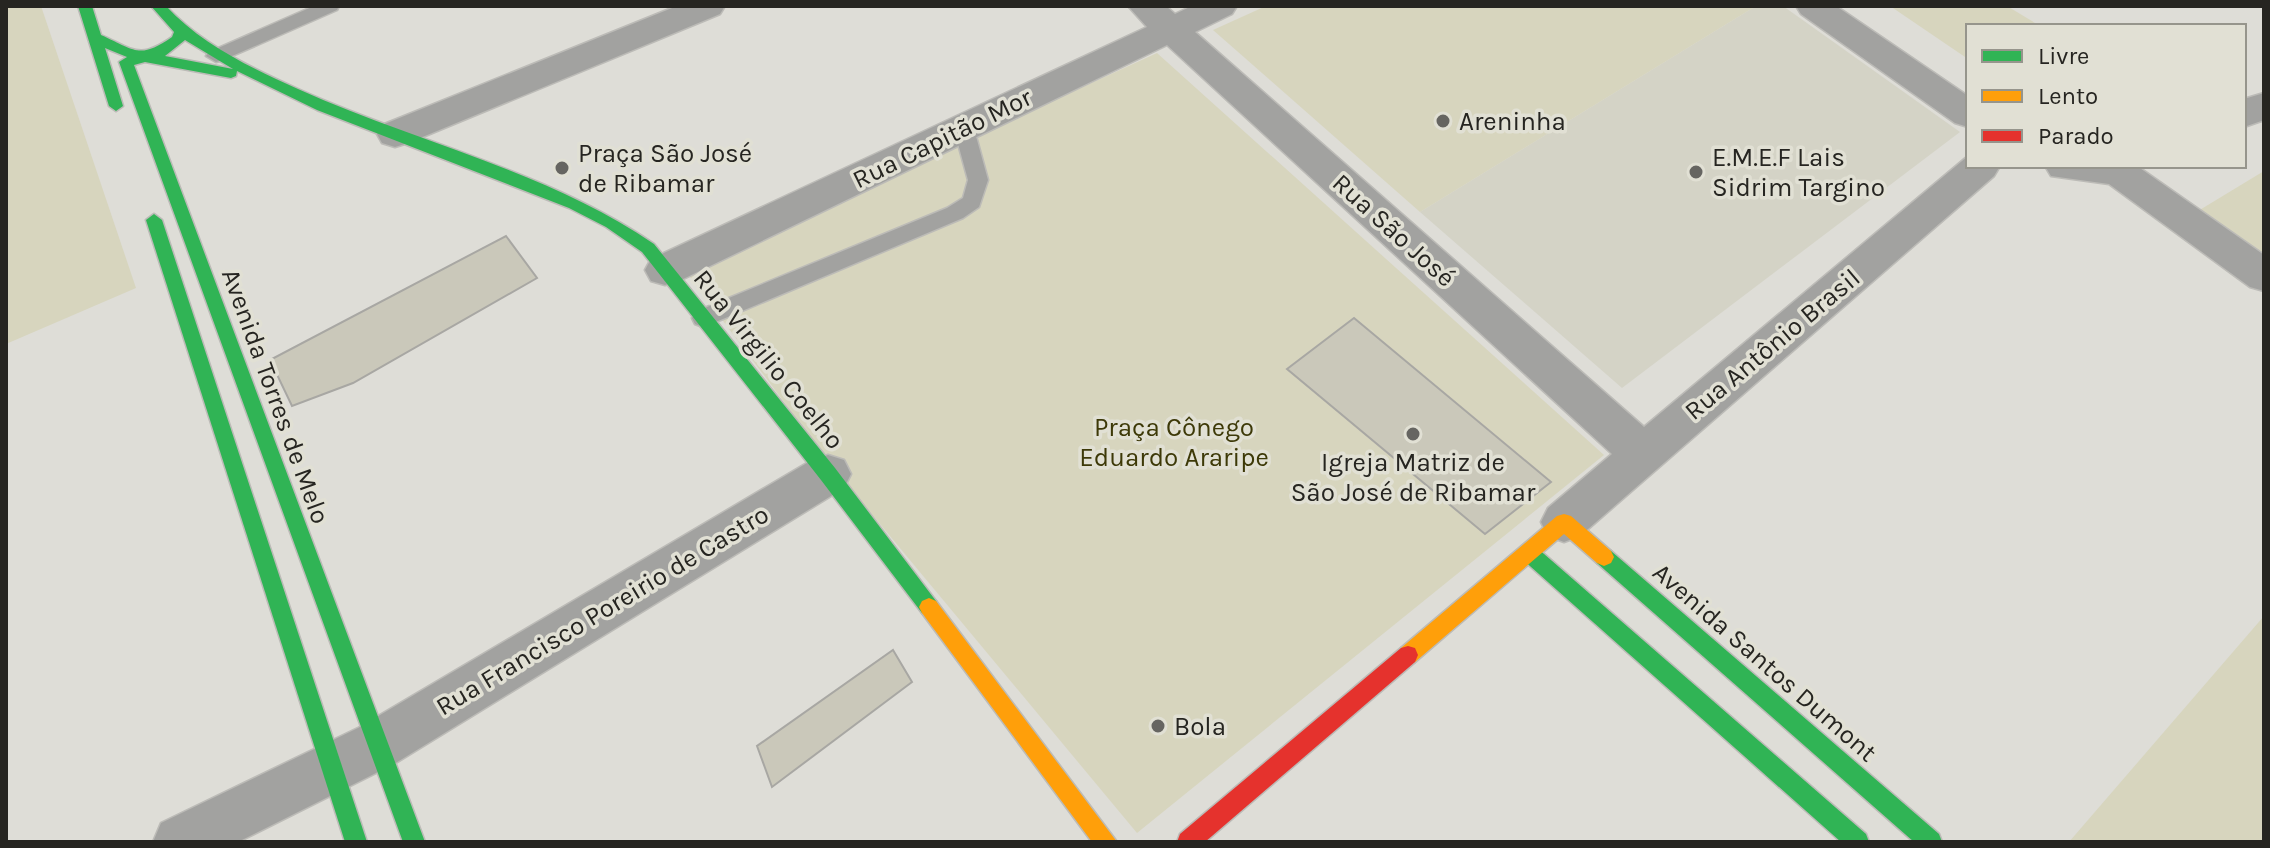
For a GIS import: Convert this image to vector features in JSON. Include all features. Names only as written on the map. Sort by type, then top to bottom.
[{"type":"street","points":[[85,6],[124,128]]},
{"type":"street","points":[[158,6],[181,31]]},
{"type":"street","points":[[395,134],[708,6]]},
{"type":"street","name":"Rua Capitão Mor","points":[[665,270],[964,129],[1157,17],[1220,6]]},
{"type":"street","points":[[1813,6],[1966,113]]},
{"type":"street","name":"Rua São José","points":[[1157,17],[1643,454]]},
{"type":"street","name":"Rua Virgilio Coelho","points":[[181,31],[216,56],[261,78],[395,134],[581,205],[622,227],[648,248],[828,474],[1106,842]]},
{"type":"street","name":"Avenida Torres de Melo","points":[[181,31],[179,39],[170,48],[126,62],[414,842]]},
{"type":"street","name":"Rua Virgilio Coelho","points":[[95,38],[147,57],[261,78]]},
{"type":"street","name":"Rua Antônio Brasil","points":[[1564,522],[1979,168]]},
{"type":"street","points":[[2104,168],[2124,169],[2264,276]]},
{"type":"street","points":[[148,202],[356,842]]},
{"type":"street","name":"Rua Francisco Poreirio de Castro","points":[[180,842],[376,746],[828,474]]},
{"type":"street","points":[[1188,842],[1564,522]]},
{"type":"street","name":"Avenida Santos Dumont","points":[[1564,522],[1768,730],[1858,842]]},
{"type":"street","name":"Avenida Santos Dumont","points":[[1529,553],[1768,730],[1931,842]]},
{"type":"lane","points":[[216,56],[330,6]]},
{"type":"lane","points":[[703,318],[955,213],[972,202],[978,180],[964,129]]},
{"type":"shaded area","name":"E.M.E.F Lais Sidrim Targino","points":[[1756,6],[1783,6],[1960,132],[1622,388],[1420,212]]},
{"type":"green space","points":[[6,6],[41,6],[136,288],[6,344]]},
{"type":"green space","name":"Areninha","points":[[1266,6],[1756,6],[1420,212],[1213,30]]},
{"type":"green space","points":[[1890,6],[2007,6],[2037,24],[1966,24],[1966,58]]},
{"type":"green space","name":"Praça Cônego Eduardo Araripe","points":[[1157,53],[1604,455],[1137,833],[835,470],[684,269]]},
{"type":"green space","points":[[2264,171],[2264,255],[2198,211]]},
{"type":"green space","points":[[2264,616],[2264,842],[2069,842]]},
{"type":"building","points":[[506,236],[537,278],[353,383],[292,406],[270,360]]},
{"type":"building","points":[[1354,318],[1551,482],[1485,534],[1287,369]]},
{"type":"building","points":[[893,650],[912,682],[772,787],[757,746]]},
{"type":"traffic: fast","points":[[85,6],[116,106]]},
{"type":"traffic: fast","points":[[158,6],[181,31],[179,39],[159,53],[126,62],[414,842]]},
{"type":"traffic: fast","points":[[181,31],[225,59],[322,106],[575,204],[612,223],[648,248],[828,474],[929,607]]},
{"type":"traffic: fast","points":[[95,38],[135,55],[231,73]]},
{"type":"traffic: fast","points":[[154,220],[356,842]]},
{"type":"traffic: fast","points":[[1529,553],[1858,842]]},
{"type":"traffic: fast","points":[[1604,557],[1931,842]]},
{"type":"traffic: slow","points":[[1408,655],[1564,522],[1604,557]]},
{"type":"traffic: slow","points":[[929,607],[1106,842]]},
{"type":"traffic: jam","points":[[1188,842],[1408,655]]},
{"type":"place","name":"Areninha","points":[[1443,121]]},
{"type":"place","name":"Praça São José de Ribamar","points":[[562,168]]},
{"type":"place","name":"E.M.E.F Lais Sidrim Targino","points":[[1696,172]]},
{"type":"place","name":"Igreja Matriz de São José de Ribamar","points":[[1413,434]]},
{"type":"place","name":"Bola","points":[[1158,726]]}]
